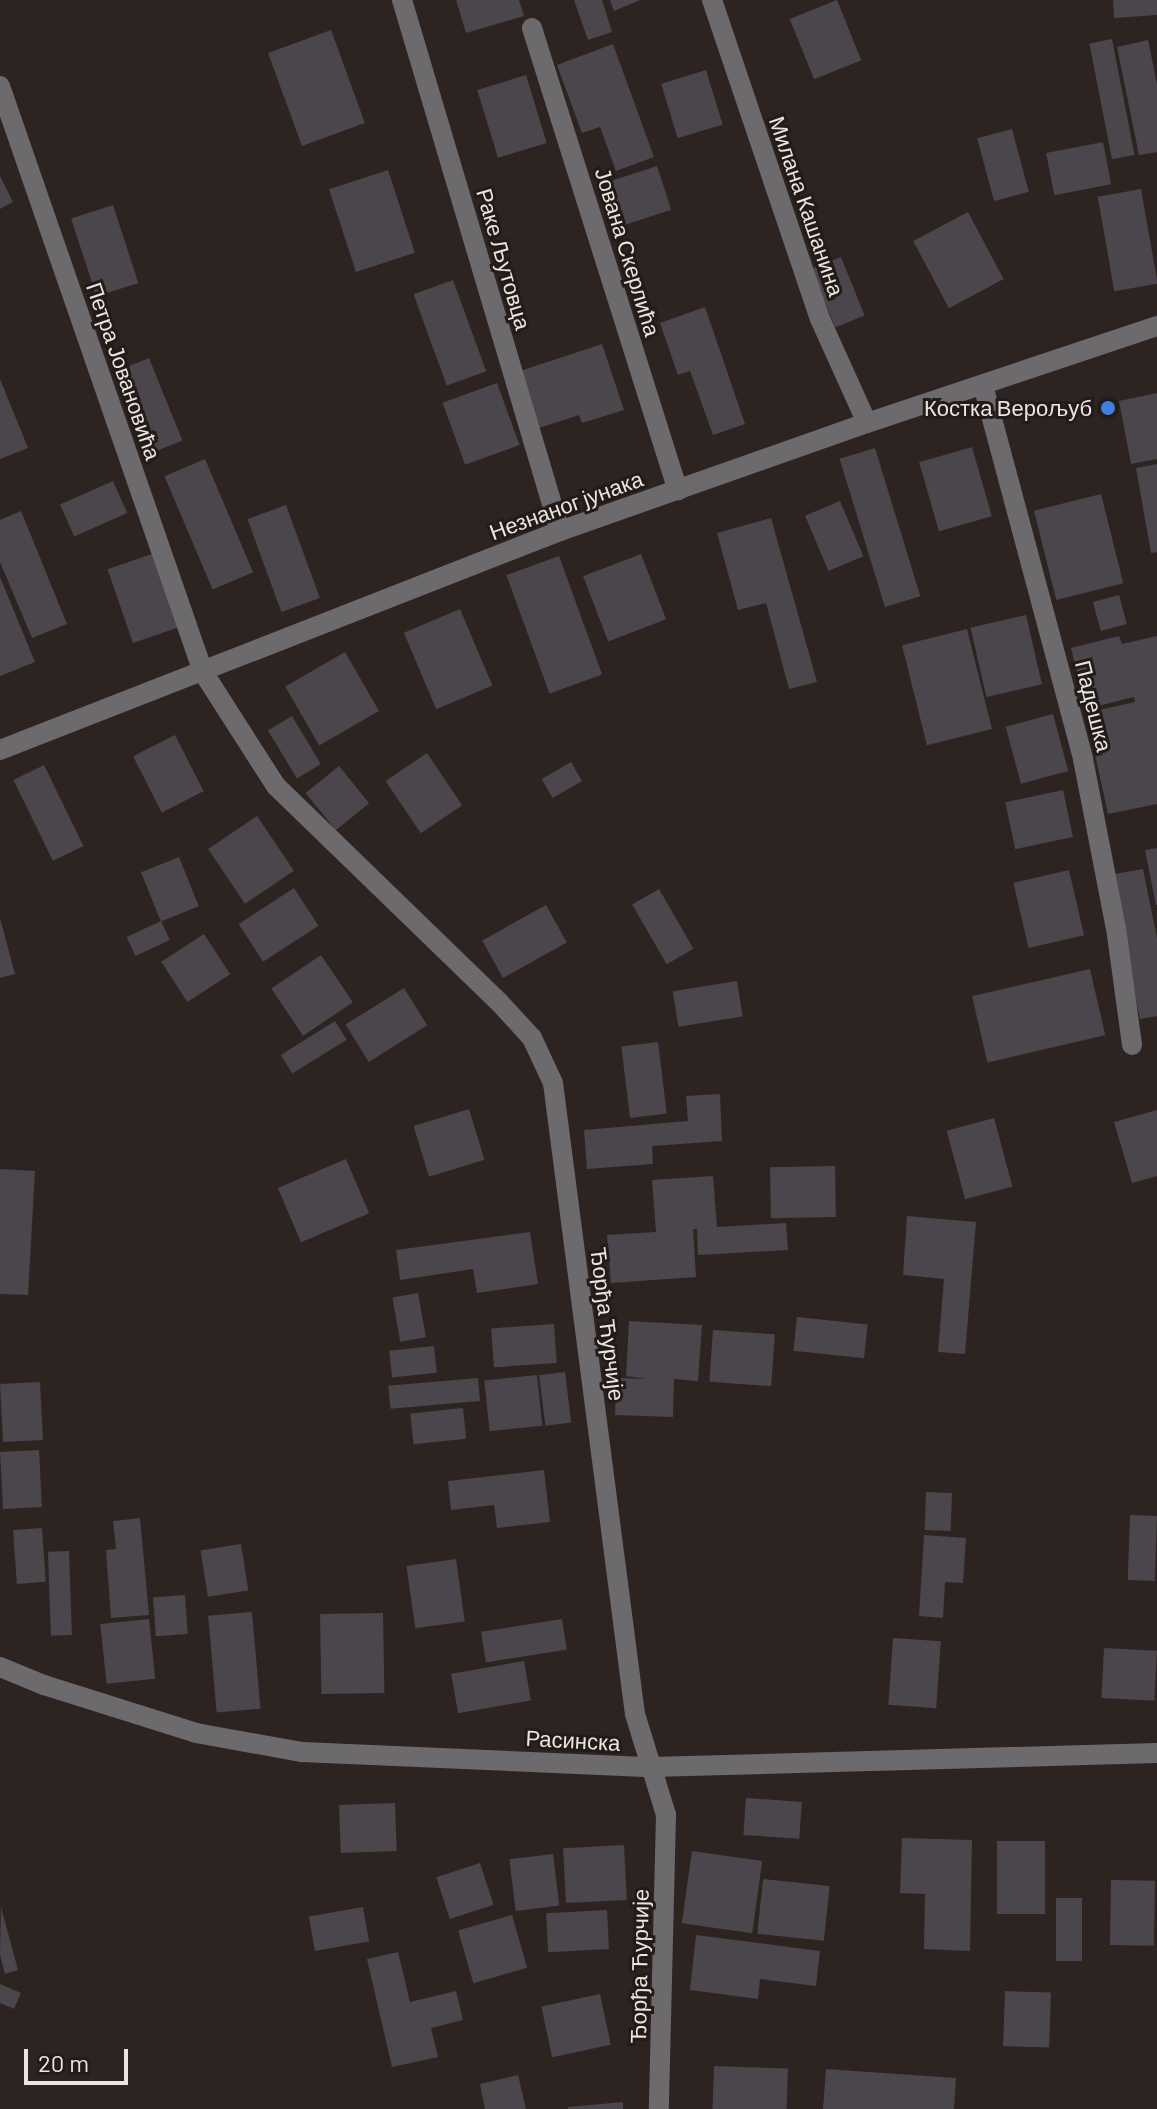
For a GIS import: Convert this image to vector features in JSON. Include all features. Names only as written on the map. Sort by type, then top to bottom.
[{"type":"street","name":"Раке Љутовца","points":[[402,0],[560,531]]},
{"type":"street","name":"Милана Кашанина","points":[[712,0],[820,319],[867,423]]},
{"type":"street","name":"Јована Скерлића","points":[[532,28],[678,490]]},
{"type":"street","name":"Петра Јовановића","points":[[0,86],[203,672]]},
{"type":"street","name":"Незнаног јунака","points":[[0,750],[560,531],[867,423],[1157,326]]},
{"type":"street","name":"Падешка","points":[[983,385],[1083,759],[1113,914],[1132,1045]]},
{"type":"street","name":"Ђорђа Ћурчије","points":[[203,672],[276,786],[499,1002],[532,1038],[553,1083],[635,1714],[666,1815],[659,2109]]},
{"type":"street","name":"Расинска","points":[[0,1667],[44,1685],[196,1733],[302,1752],[651,1767],[1157,1753]]},
{"type":"building","points":[[456,0],[519,0],[524,16],[466,33]]},
{"type":"building","points":[[574,0],[602,0],[612,32],[588,40]]},
{"type":"building","points":[[610,0],[640,0],[614,11]]},
{"type":"building","points":[[837,0],[861,60],[814,79],[790,19]]},
{"type":"building","points":[[1113,0],[1157,0],[1157,15],[1114,18]]},
{"type":"building","points":[[331,30],[365,123],[302,146],[268,53]]},
{"type":"building","points":[[1112,39],[1135,155],[1112,159],[1089,43]]},
{"type":"building","points":[[1148,40],[1157,84],[1157,152],[1139,155],[1117,47]]},
{"type":"building","points":[[613,44],[654,157],[616,171],[600,127],[582,133],[557,65]]},
{"type":"building","points":[[706,70],[723,125],[678,138],[661,84]]},
{"type":"building","points":[[526,75],[547,143],[498,158],[477,90]]},
{"type":"building","points":[[1012,129],[1029,192],[994,201],[977,138]]},
{"type":"building","points":[[1103,142],[1111,184],[1054,195],[1046,153]]},
{"type":"building","points":[[657,166],[671,210],[620,226],[606,183]]},
{"type":"building","points":[[388,170],[415,253],[356,272],[329,189]]},
{"type":"building","points":[[0,176],[13,202],[0,209]]},
{"type":"building","points":[[1141,189],[1157,284],[1114,291],[1098,197]]},
{"type":"building","points":[[113,205],[138,283],[96,297],[71,219]]},
{"type":"building","points":[[968,212],[1004,279],[949,308],[913,241]]},
{"type":"building","points":[[841,257],[865,315],[835,327],[811,269]]},
{"type":"building","points":[[453,280],[486,371],[447,386],[414,294]]},
{"type":"building","points":[[705,307],[745,424],[713,435],[690,371],[678,375],[660,323]]},
{"type":"building","points":[[602,344],[624,410],[582,423],[579,415],[536,429],[517,372]]},
{"type":"building","points":[[149,358],[182,441],[147,455],[114,372]]},
{"type":"building","points":[[0,379],[28,448],[0,459]]},
{"type":"building","points":[[497,383],[520,445],[465,465],[442,403]]},
{"type":"building","points":[[1157,393],[1157,459],[1131,464],[1119,401]]},
{"type":"building","points":[[972,447],[992,516],[939,531],[919,462]]},
{"type":"building","points":[[875,448],[920,596],[885,607],[840,459]]},
{"type":"building","points":[[205,459],[253,572],[213,589],[164,476]]},
{"type":"building","points":[[1157,464],[1157,552],[1151,553],[1136,468]]},
{"type":"building","points":[[113,481],[127,513],[74,537],[60,505]]},
{"type":"building","points":[[1101,494],[1123,583],[1056,600],[1034,511]]},
{"type":"building","points":[[840,501],[863,556],[828,571],[805,516]]},
{"type":"building","points":[[286,505],[320,598],[281,612],[247,519]]},
{"type":"building","points":[[21,511],[67,624],[32,638],[0,562],[0,520]]},
{"type":"building","points":[[771,518],[817,682],[789,689],[766,603],[738,610],[717,533]]},
{"type":"building","points":[[152,554],[177,628],[133,643],[108,569]]},
{"type":"building","points":[[641,554],[666,619],[608,642],[583,576]]},
{"type":"building","points":[[559,556],[602,674],[549,694],[506,575]]},
{"type":"building","points":[[0,577],[35,662],[0,676]]},
{"type":"building","points":[[1119,595],[1127,624],[1101,631],[1093,602]]},
{"type":"building","points":[[460,609],[492,685],[436,709],[404,633]]},
{"type":"building","points":[[1026,615],[1042,684],[986,697],[970,628]]},
{"type":"building","points":[[967,629],[992,729],[927,745],[902,645]]},
{"type":"building","points":[[1119,636],[1122,644],[1157,636],[1157,804],[1108,814],[1086,713],[1135,702],[1134,697],[1086,709],[1071,648]]},
{"type":"building","points":[[345,652],[379,711],[319,745],[285,686]]},
{"type":"building","points":[[1053,714],[1068,771],[1021,784],[1006,727]]},
{"type":"building","points":[[292,716],[321,764],[297,778],[268,730]]},
{"type":"building","points":[[175,735],[204,791],[162,812],[133,756]]},
{"type":"building","points":[[427,753],[462,805],[421,833],[386,781]]},
{"type":"building","points":[[571,762],[582,781],[553,798],[542,779]]},
{"type":"building","points":[[44,765],[83,846],[53,861],[13,780]]},
{"type":"building","points":[[339,766],[369,803],[336,830],[306,793]]},
{"type":"building","points":[[1063,790],[1073,837],[1015,849],[1005,802]]},
{"type":"building","points":[[257,816],[294,871],[245,904],[208,849]]},
{"type":"building","points":[[1157,848],[1157,905],[1156,905],[1145,850]]},
{"type":"building","points":[[179,857],[199,906],[161,921],[141,872]]},
{"type":"building","points":[[1143,869],[1157,938],[1157,1016],[1140,1019],[1109,875]]},
{"type":"building","points":[[1069,870],[1084,935],[1029,948],[1013,883]]},
{"type":"building","points":[[294,888],[319,926],[263,962],[239,924]]},
{"type":"building","points":[[659,889],[694,949],[667,964],[632,905]]},
{"type":"building","points":[[546,905],[567,943],[503,978],[482,940]]},
{"type":"building","points":[[0,918],[15,974],[0,978]]},
{"type":"building","points":[[161,921],[170,940],[135,956],[127,937]]},
{"type":"building","points":[[204,934],[230,974],[187,1002],[161,962]]},
{"type":"building","points":[[321,955],[353,1002],[303,1036],[271,989]]},
{"type":"building","points":[[1090,969],[1105,1035],[987,1062],[972,996]]},
{"type":"building","points":[[737,981],[743,1017],[678,1027],[673,991]]},
{"type":"building","points":[[404,988],[427,1025],[369,1062],[345,1025]]},
{"type":"building","points":[[335,1021],[347,1040],[292,1074],[281,1055]]},
{"type":"building","points":[[658,1042],[667,1113],[630,1118],[621,1047]]},
{"type":"building","points":[[720,1094],[722,1141],[652,1146],[653,1164],[587,1169],[584,1130],[688,1121],[686,1096]]},
{"type":"building","points":[[469,1109],[484,1160],[429,1177],[414,1126]]},
{"type":"building","points":[[1157,1110],[1157,1176],[1132,1183],[1114,1122]]},
{"type":"building","points":[[994,1118],[1012,1187],[965,1199],[947,1131]]},
{"type":"building","points":[[346,1159],[369,1213],[301,1242],[278,1188]]},
{"type":"building","points":[[835,1166],[836,1217],[771,1218],[770,1167]]},
{"type":"building","points":[[0,1169],[35,1171],[28,1295],[0,1294]]},
{"type":"building","points":[[713,1176],[717,1227],[786,1223],[788,1250],[698,1255],[697,1229],[693,1229],[696,1277],[611,1283],[607,1235],[656,1232],[652,1180]]},
{"type":"building","points":[[907,1216],[976,1222],[965,1354],[938,1352],[944,1279],[903,1275]]},
{"type":"building","points":[[530,1232],[538,1284],[477,1293],[473,1269],[400,1280],[396,1250]]},
{"type":"building","points":[[418,1293],[426,1337],[400,1342],[392,1298]]},
{"type":"building","points":[[797,1317],[868,1324],[864,1358],[793,1351]]},
{"type":"building","points":[[629,1321],[702,1325],[698,1381],[674,1379],[673,1417],[615,1415],[616,1378],[647,1379],[626,1376]]},
{"type":"building","points":[[554,1324],[557,1363],[494,1367],[491,1328]]},
{"type":"building","points":[[713,1330],[775,1334],[771,1386],[709,1382]]},
{"type":"building","points":[[434,1346],[437,1373],[392,1378],[389,1351]]},
{"type":"building","points":[[565,1372],[571,1423],[545,1426],[539,1375]]},
{"type":"building","points":[[537,1375],[542,1426],[490,1431],[484,1381]]},
{"type":"building","points":[[478,1378],[480,1401],[390,1409],[388,1386]]},
{"type":"building","points":[[40,1382],[43,1440],[3,1442],[0,1384]]},
{"type":"building","points":[[463,1408],[466,1439],[414,1444],[410,1414]]},
{"type":"building","points":[[39,1450],[42,1507],[3,1509],[0,1452]]},
{"type":"building","points":[[544,1470],[550,1522],[497,1528],[494,1505],[451,1510],[448,1481]]},
{"type":"building","points":[[926,1492],[952,1493],[951,1531],[925,1530]]},
{"type":"building","points":[[1130,1515],[1157,1516],[1155,1581],[1128,1580]]},
{"type":"building","points":[[140,1518],[149,1615],[111,1618],[106,1550],[116,1549],[113,1521]]},
{"type":"building","points":[[42,1528],[46,1582],[17,1584],[13,1530]]},
{"type":"building","points":[[924,1535],[966,1538],[963,1583],[945,1582],[943,1618],[919,1616]]},
{"type":"building","points":[[241,1544],[248,1590],[208,1597],[201,1550]]},
{"type":"building","points":[[69,1551],[72,1635],[51,1636],[48,1552]]},
{"type":"building","points":[[456,1559],[465,1621],[415,1628],[406,1566]]},
{"type":"building","points":[[185,1595],[188,1634],[156,1636],[153,1597]]},
{"type":"building","points":[[252,1612],[260,1709],[217,1712],[208,1616]]},
{"type":"building","points":[[383,1613],[384,1693],[321,1694],[320,1614]]},
{"type":"building","points":[[149,1619],[155,1679],[107,1684],[100,1624]]},
{"type":"building","points":[[562,1619],[567,1650],[486,1662],[481,1632]]},
{"type":"building","points":[[893,1638],[941,1641],[936,1708],[888,1705]]},
{"type":"building","points":[[1104,1648],[1157,1651],[1154,1701],[1101,1698]]},
{"type":"building","points":[[524,1661],[531,1700],[458,1713],[451,1674]]},
{"type":"building","points":[[746,1798],[802,1802],[799,1839],[743,1835]]},
{"type":"building","points":[[395,1803],[397,1851],[341,1853],[339,1805]]},
{"type":"building","points":[[902,1838],[972,1840],[970,1951],[924,1949],[925,1894],[900,1893]]},
{"type":"building","points":[[997,1841],[1045,1841],[1045,1914],[997,1914]]},
{"type":"building","points":[[624,1845],[627,1900],[566,1903],[563,1848]]},
{"type":"building","points":[[692,1851],[762,1861],[752,1933],[682,1923]]},
{"type":"building","points":[[553,1854],[559,1906],[516,1911],[509,1859]]},
{"type":"building","points":[[480,1863],[494,1905],[450,1919],[436,1877]]},
{"type":"building","points":[[763,1879],[830,1886],[824,1941],[757,1934]]},
{"type":"building","points":[[1111,1880],[1155,1881],[1154,1946],[1110,1945]]},
{"type":"building","points":[[1056,1898],[1082,1898],[1082,1961],[1056,1961]]},
{"type":"building","points":[[1,1907],[18,1970],[5,1974],[0,1955]]},
{"type":"building","points":[[363,1907],[369,1941],[315,1951],[309,1917]]},
{"type":"building","points":[[607,1910],[609,1949],[548,1952],[546,1913]]},
{"type":"building","points":[[512,1915],[527,1968],[473,1983],[458,1930]]},
{"type":"building","points":[[696,1935],[820,1951],[816,1986],[760,1979],[758,1999],[690,1990]]},
{"type":"building","points":[[398,1952],[410,2002],[456,1991],[463,2020],[431,2028],[438,2057],[392,2067],[367,1959]]},
{"type":"building","points":[[0,1984],[21,1993],[14,2009],[0,2003]]},
{"type":"building","points":[[1005,1991],[1051,1993],[1049,2048],[1003,2046]]},
{"type":"building","points":[[600,1994],[611,2045],[552,2057],[541,2006]]},
{"type":"building","points":[[714,2066],[788,2069],[787,2109],[712,2109]]},
{"type":"building","points":[[826,2069],[956,2078],[954,2109],[823,2109]]},
{"type":"building","points":[[518,2075],[526,2109],[485,2109],[480,2084]]},
{"type":"building","points":[[623,2102],[623,2109],[568,2109],[568,2107]]},
{"type":"place","name":"Костка Верољуб","points":[[1108,408]]}]
